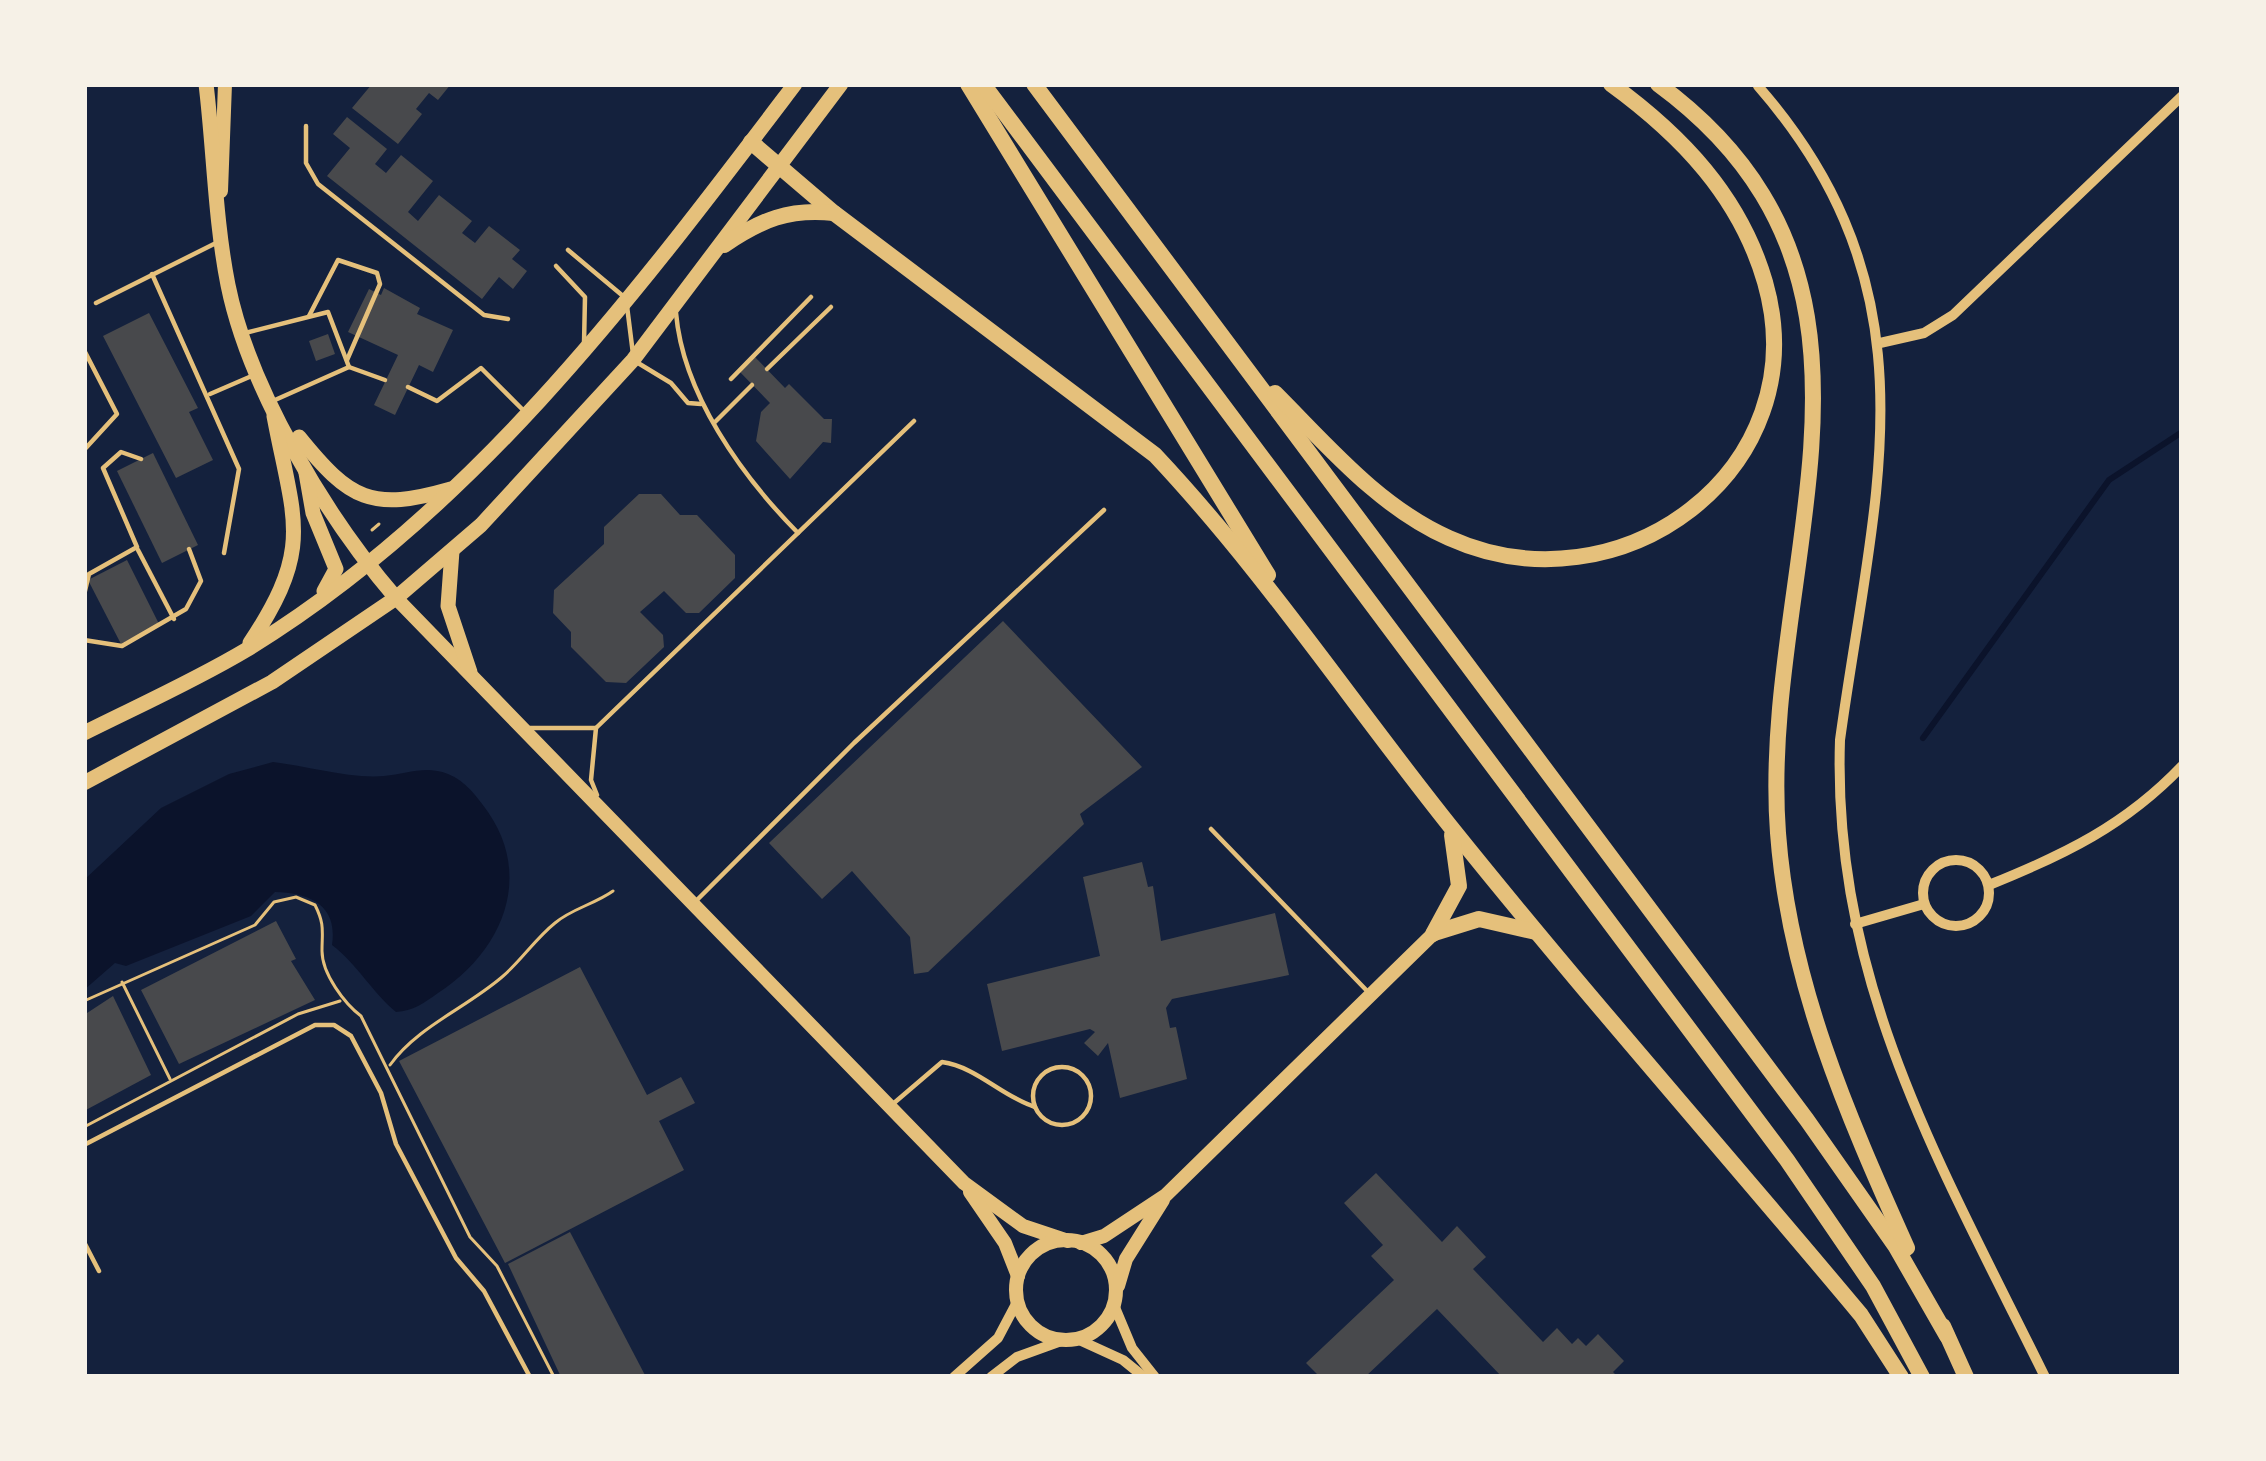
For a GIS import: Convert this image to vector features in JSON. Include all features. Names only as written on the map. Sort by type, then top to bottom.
[{"type":"highway","points":[[968,84],[1288,609]]},
{"type":"highway","points":[[983,84],[1787,1160],[1873,1286],[1922,1377]]},
{"type":"highway","points":[[1034,84],[1808,1120],[1896,1246],[1947,1336]]},
{"type":"highway","points":[[1232,349],[1381,495],[1416,521],[1491,554],[1532,561],[1595,557],[1656,535],[1688,514],[1741,454],[1761,412],[1772,328],[1766,285],[1749,237],[1702,166],[1676,136],[1611,84]]},
{"type":"highway","points":[[1658,84],[1739,164],[1785,239],[1801,284],[1812,333],[1816,429],[1778,700],[1775,767],[1785,895],[1798,964],[1831,1072],[1966,1377]]},
{"type":"highway","points":[[751,142],[834,213],[1155,455],[1288,609],[1448,824],[1861,1316],[1901,1377]]},
{"type":"highway","points":[[724,245],[758,222],[798,209],[834,213]]},
{"type":"highway","points":[[1433,934],[1459,886],[1459,860],[1448,824]]},
{"type":"highway","points":[[1433,934],[1479,919],[1538,932]]},
{"type":"main road","points":[[206,84],[227,283],[242,334],[303,459],[366,563],[396,598]]},
{"type":"main road","points":[[84,733],[245,650],[366,563],[458,487],[626,298],[795,84]]},
{"type":"main road","points":[[84,783],[272,682],[396,598],[452,551],[535,472],[633,360],[841,84]]},
{"type":"main road","points":[[272,401],[335,482],[354,493],[391,503],[458,487]]},
{"type":"main road","points":[[245,650],[278,602],[294,555],[294,524],[272,401]]},
{"type":"main road","points":[[301,612],[326,590],[335,568],[314,513],[303,459]]},
{"type":"main road","points":[[452,551],[448,606],[470,672]]},
{"type":"street","points":[[221,208],[225,84]]},
{"type":"street","points":[[1757,85],[1818,165],[1839,203],[1860,251],[1880,344],[1880,450],[1840,740],[1838,786],[1855,925],[1898,1073],[2045,1377]]},
{"type":"street","points":[[1880,344],[1924,333],[1953,315],[2182,96]]},
{"type":"street","points":[[396,598],[964,1183],[1023,1226],[1103,1256],[1132,1348],[1155,1377]]},
{"type":"street","points":[[1989,885],[2095,838],[2154,795],[2182,766]]},
{"type":"street","points":[[1950,860],[1976,866],[1989,885],[1985,909],[1967,925],[1948,926],[1924,904],[1929,872],[1950,860]]},
{"type":"street","points":[[1855,925],[1924,904]]},
{"type":"street","points":[[1018,1276],[1043,1246],[1104,1236],[1166,1195],[1433,934]]},
{"type":"street","points":[[954,1377],[998,1339],[1017,1302],[1018,1276],[1005,1243],[964,1183]]},
{"type":"street","points":[[991,1377],[1017,1357],[1100,1327],[1115,1299],[1126,1259],[1166,1195]]},
{"type":"street","points":[[1017,1302],[1040,1333],[1071,1339],[1123,1360],[1144,1377]]},
{"type":"lane","points":[[306,126],[306,163],[318,184],[484,315],[508,319]]},
{"type":"lane","points":[[96,302],[224,239]]},
{"type":"lane","points":[[568,250],[626,298],[633,360],[671,382],[688,403],[701,404]]},
{"type":"lane","points":[[272,401],[348,363],[380,284],[376,273],[338,260],[308,316]]},
{"type":"lane","points":[[556,266],[585,297],[584,346]]},
{"type":"lane","points":[[152,274],[210,394],[239,469],[224,553]]},
{"type":"lane","points":[[731,379],[811,298]]},
{"type":"lane","points":[[676,307],[682,361],[701,404],[767,502],[797,533]]},
{"type":"lane","points":[[767,369],[831,307]]},
{"type":"lane","points":[[242,334],[328,312],[348,363],[386,380]]},
{"type":"lane","points":[[84,350],[117,414],[84,450]]},
{"type":"lane","points":[[408,388],[437,401],[481,368],[527,414]]},
{"type":"lane","points":[[210,394],[259,373]]},
{"type":"lane","points":[[715,422],[752,385]]},
{"type":"lane","points":[[602,809],[591,780],[596,728],[914,421]]},
{"type":"lane","points":[[141,459],[121,452],[103,468],[174,619]]},
{"type":"lane","points":[[694,904],[854,743],[1104,511]]},
{"type":"lane","points":[[84,595],[89,574],[137,547]]},
{"type":"lane","points":[[84,640],[122,646],[174,619],[194,601],[201,581],[189,549]]},
{"type":"lane","points":[[524,728],[596,728]]},
{"type":"lane","points":[[1211,829],[1370,994]]},
{"type":"lane","points":[[84,1145],[315,1025],[334,1024],[351,1036],[381,1093],[396,1144],[447,1240],[484,1291],[530,1377]]},
{"type":"lane","points":[[890,1108],[927,1070],[942,1062],[961,1065],[1015,1100],[1035,1107],[1047,1121],[1074,1123],[1088,1111],[1089,1084],[1075,1070],[1046,1072],[1034,1088],[1035,1107]]},
{"type":"lane","points":[[84,1242],[99,1271]]},
{"type":"path","points":[[372,530],[380,524]]},
{"type":"path","points":[[389,1066],[410,1040],[436,1028],[501,978],[558,919],[592,907],[613,891]]},
{"type":"path","points":[[84,1001],[255,925],[274,902],[296,898],[315,905],[326,927],[322,955],[341,1000],[361,1016],[470,1237],[496,1266],[554,1377]]},
{"type":"path","points":[[122,982],[171,1081]]},
{"type":"path","points":[[84,1127],[298,1014],[341,1000]]},
{"type":"water","points":[[273,762],[371,776],[432,770],[466,785],[502,837],[508,863],[504,912],[479,957],[428,1000],[396,1012],[332,945],[331,920],[319,904],[300,895],[275,892],[251,916],[126,966],[115,963],[84,990],[84,880],[161,808],[229,774]]},
{"type":"building","points":[[372,84],[451,84],[438,100],[429,93],[416,109],[422,114],[398,144],[352,108]]},
{"type":"building","points":[[347,117],[387,149],[375,164],[386,173],[401,155],[433,181],[408,212],[418,221],[439,195],[472,221],[462,233],[475,243],[489,226],[520,250],[512,259],[527,271],[513,289],[499,277],[482,299],[327,176],[350,148],[333,134]]},
{"type":"building","points":[[384,288],[420,308],[417,314],[453,330],[433,372],[419,365],[395,415],[374,405],[398,355],[348,332],[369,289],[381,295]]},
{"type":"building","points":[[149,313],[198,408],[189,412],[213,460],[176,478],[103,336]]},
{"type":"building","points":[[328,334],[335,354],[316,361],[309,341]]},
{"type":"building","points":[[754,356],[785,388],[789,384],[824,419],[832,419],[831,443],[823,442],[790,479],[756,441],[761,412],[770,403],[739,371]]},
{"type":"building","points":[[153,453],[198,545],[162,563],[117,471]]},
{"type":"building","points":[[639,494],[661,494],[680,515],[697,515],[735,555],[735,578],[699,613],[686,613],[664,591],[640,612],[663,635],[664,647],[626,683],[606,682],[571,647],[571,632],[553,613],[554,590],[604,544],[604,527]]},
{"type":"building","points":[[127,560],[159,624],[121,644],[88,580]]},
{"type":"building","points":[[1003,621],[1142,767],[1080,814],[1084,824],[928,972],[914,974],[910,937],[852,871],[822,899],[769,843]]},
{"type":"building","points":[[1142,862],[1148,887],[1153,886],[1161,941],[1275,913],[1289,975],[1172,999],[1166,1008],[1170,1028],[1176,1027],[1187,1079],[1120,1098],[1108,1043],[1098,1056],[1084,1043],[1095,1032],[1090,1029],[1002,1051],[987,984],[1100,956],[1083,877]]},
{"type":"building","points":[[276,921],[296,959],[291,961],[315,1000],[179,1064],[141,990]]},
{"type":"building","points":[[580,967],[647,1095],[681,1077],[695,1103],[659,1121],[684,1170],[505,1263],[399,1061]]},
{"type":"building","points":[[113,996],[151,1075],[84,1111],[84,1015]]},
{"type":"building","points":[[1376,1173],[1442,1242],[1457,1226],[1486,1257],[1473,1269],[1543,1342],[1557,1328],[1572,1344],[1578,1338],[1586,1346],[1598,1334],[1624,1361],[1613,1372],[1618,1377],[1502,1377],[1437,1309],[1365,1377],[1320,1377],[1306,1363],[1394,1280],[1371,1256],[1383,1245],[1344,1203]]},
{"type":"building","points":[[570,1232],[646,1377],[561,1377],[508,1264]]},
{"type":"waterway","points":[[1923,738],[2109,480],[2182,432]]}]
